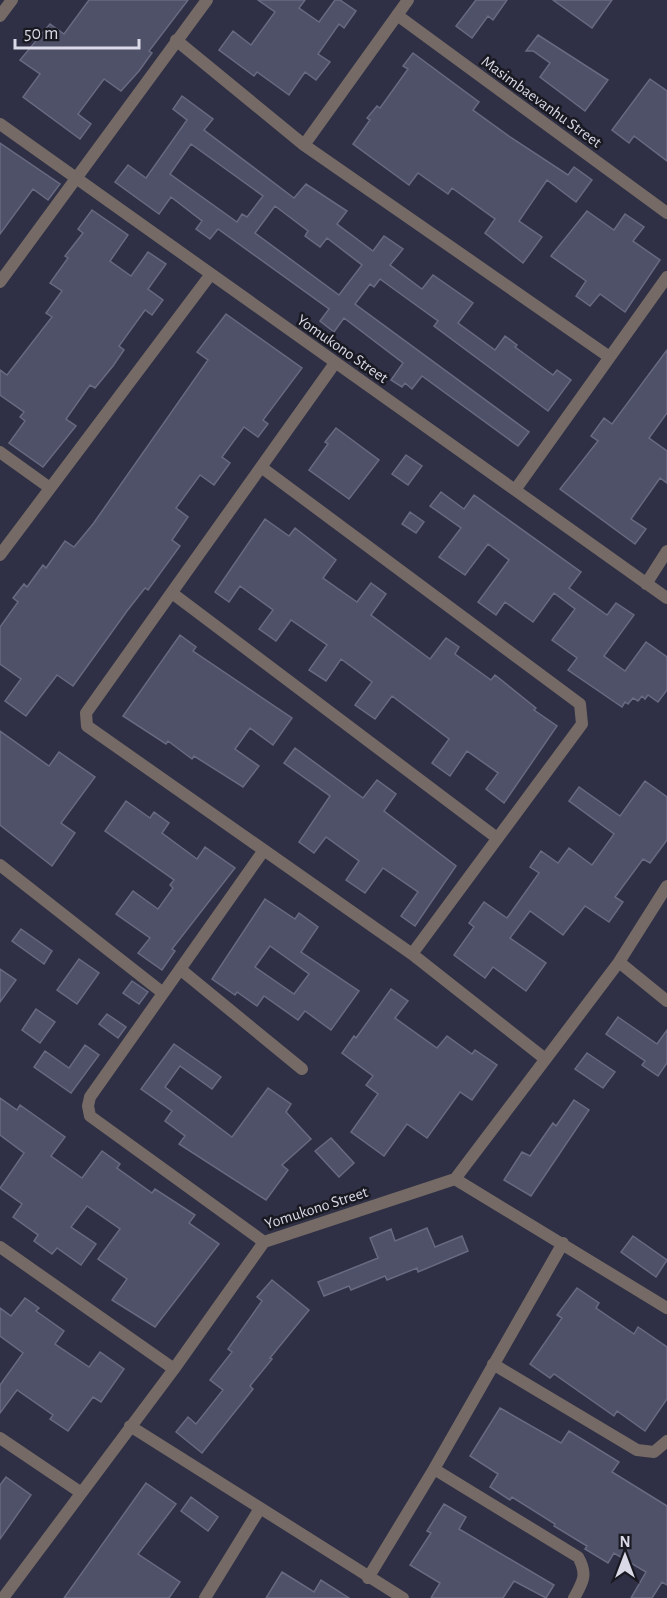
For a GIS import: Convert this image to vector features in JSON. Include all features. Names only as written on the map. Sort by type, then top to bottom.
[{"type":"street","points":[[0,16],[12,0]]},
{"type":"street","points":[[0,282],[207,0]]},
{"type":"street","points":[[304,145],[408,0]]},
{"type":"street","name":"Masimbaevanhu Street","points":[[397,15],[667,213]]},
{"type":"street","points":[[176,40],[304,145],[608,356]]},
{"type":"street","name":"Yomukono Street","points":[[0,124],[667,598]]},
{"type":"street","points":[[0,555],[211,274]]},
{"type":"street","points":[[515,490],[608,356],[667,277]]},
{"type":"street","points":[[336,363],[86,713],[87,726],[412,954],[544,1058]]},
{"type":"street","points":[[0,452],[50,488]]},
{"type":"street","points":[[261,467],[580,704],[582,724],[412,954]]},
{"type":"street","points":[[646,584],[667,551]]},
{"type":"street","points":[[172,593],[497,838]]},
{"type":"street","points":[[264,850],[90,1097],[88,1106],[90,1116],[264,1242]]},
{"type":"street","points":[[0,865],[163,993]]},
{"type":"street","points":[[667,886],[619,962],[544,1058],[455,1179],[667,1308]]},
{"type":"street","points":[[619,962],[667,1001]]},
{"type":"street","points":[[180,969],[302,1069]]},
{"type":"street","name":"Yomukono Street","points":[[3,1598],[174,1369],[264,1242],[455,1179]]},
{"type":"street","points":[[368,1578],[434,1469],[563,1243]]},
{"type":"street","points":[[0,1247],[174,1369]]},
{"type":"street","points":[[493,1364],[637,1450],[654,1452],[667,1441]]},
{"type":"street","points":[[130,1426],[259,1510],[403,1598]]},
{"type":"street","points":[[0,1438],[80,1492]]},
{"type":"street","points":[[434,1469],[578,1557],[585,1568],[584,1580],[574,1598]]},
{"type":"street","points":[[205,1598],[259,1510]]},
{"type":"building","points":[[89,0],[188,0],[149,51],[152,53],[139,71],[121,91],[104,79],[78,114],[91,124],[80,139],[23,97],[40,74],[20,60],[50,24],[64,34]]},
{"type":"building","points":[[258,0],[305,0],[299,8],[319,22],[335,0],[340,0],[356,11],[344,28],[339,24],[318,54],[330,62],[316,80],[305,72],[289,95],[257,72],[254,76],[219,50],[233,31],[251,45],[275,12]]},
{"type":"building","points":[[476,0],[507,0],[493,20],[488,16],[472,38],[456,26]]},
{"type":"building","points":[[553,0],[612,0],[592,28]]},
{"type":"building","points":[[538,35],[608,80],[585,111],[540,77],[550,63],[533,51],[526,51]]},
{"type":"building","points":[[413,53],[479,102],[473,110],[510,137],[568,175],[574,167],[592,180],[576,202],[547,180],[519,221],[542,237],[523,263],[485,233],[495,219],[452,188],[448,194],[418,173],[409,185],[353,144],[370,120],[367,118],[377,106],[380,108],[408,69],[403,66]]},
{"type":"building","points":[[650,79],[667,91],[667,161],[634,136],[629,143],[612,130]]},
{"type":"building","points":[[182,96],[213,119],[204,130],[294,198],[306,184],[347,211],[337,224],[373,251],[384,236],[403,249],[390,265],[422,289],[433,275],[473,303],[458,323],[495,350],[505,336],[517,345],[515,347],[553,375],[557,370],[571,380],[548,411],[434,326],[438,321],[380,279],[374,287],[370,284],[355,304],[529,432],[518,446],[422,376],[412,389],[405,383],[402,387],[391,380],[403,363],[344,318],[334,332],[320,321],[329,309],[218,229],[210,239],[196,229],[202,221],[171,197],[159,214],[115,182],[128,165],[146,178],[187,120],[173,109]],"holes":[[[191,144],[263,196],[247,217],[242,214],[237,222],[170,174]],[[275,206],[308,231],[305,236],[320,247],[327,238],[362,265],[339,295],[255,233]]]},
{"type":"building","points":[[0,143],[60,184],[48,200],[33,189],[0,234]]},
{"type":"building","points":[[92,210],[128,235],[110,261],[131,276],[148,252],[166,264],[148,289],[163,300],[152,315],[145,310],[119,346],[124,350],[113,366],[95,388],[90,385],[66,419],[76,426],[43,467],[9,443],[25,421],[20,417],[24,412],[0,395],[0,370],[7,375],[52,317],[46,313],[62,291],[50,283],[68,258],[65,256],[83,233],[78,229]]},
{"type":"building","points":[[587,211],[614,230],[625,214],[644,227],[633,241],[660,260],[625,312],[600,294],[590,306],[576,296],[586,281],[551,256]]},
{"type":"building","points":[[226,314],[302,368],[263,420],[268,424],[258,437],[244,427],[222,457],[230,463],[214,485],[200,475],[176,508],[188,517],[172,540],[180,546],[148,590],[145,588],[127,611],[73,686],[57,675],[26,716],[5,701],[21,679],[0,664],[0,627],[18,602],[13,598],[24,584],[27,587],[43,565],[46,568],[65,541],[74,547],[93,524],[208,360],[197,352]]},
{"type":"building","points":[[667,350],[667,413],[649,438],[667,451],[667,483],[660,478],[631,519],[646,529],[635,544],[560,489],[598,441],[591,436],[604,418],[612,424]]},
{"type":"building","points":[[336,428],[379,460],[349,499],[309,470],[328,444],[325,442]]},
{"type":"building","points":[[406,455],[422,466],[408,485],[392,474]]},
{"type":"building","points":[[441,492],[464,509],[474,495],[581,572],[569,588],[607,615],[616,603],[634,615],[604,656],[625,671],[646,642],[667,657],[667,690],[658,702],[648,695],[645,699],[642,696],[638,701],[633,698],[628,704],[625,702],[622,707],[568,670],[577,658],[552,640],[575,609],[554,593],[533,622],[505,602],[496,615],[478,602],[509,560],[488,544],[465,575],[439,557],[461,528],[430,506]]},
{"type":"building","points":[[410,512],[424,522],[416,533],[402,524]]},
{"type":"building","points":[[265,519],[289,536],[295,528],[336,560],[323,578],[357,602],[371,583],[386,594],[371,615],[430,659],[446,638],[459,647],[455,654],[491,680],[495,675],[536,708],[534,710],[557,726],[504,803],[486,789],[498,773],[467,751],[450,776],[432,763],[449,739],[392,696],[375,719],[355,705],[372,682],[341,659],[326,681],[309,670],[327,645],[291,620],[276,641],[259,629],[273,610],[240,586],[229,602],[215,592]]},
{"type":"building","points":[[180,635],[196,647],[193,651],[292,718],[273,745],[250,728],[235,749],[259,766],[243,787],[194,756],[192,759],[168,741],[166,744],[123,716]]},
{"type":"building","points":[[0,731],[49,766],[59,752],[95,777],[61,823],[75,833],[52,866],[0,825]]},
{"type":"building","points":[[295,748],[363,798],[377,780],[396,794],[384,811],[456,866],[415,926],[401,916],[418,892],[383,868],[365,893],[346,880],[359,861],[326,837],[314,853],[299,842],[330,796],[284,763]]},
{"type":"building","points":[[645,781],[667,797],[667,840],[650,863],[643,859],[615,897],[623,902],[609,922],[585,906],[563,935],[530,911],[510,938],[546,963],[526,991],[493,967],[485,978],[454,955],[474,927],[469,923],[484,902],[507,918],[539,873],[530,867],[541,851],[558,863],[569,848],[592,865],[614,834],[569,801],[579,787],[620,816]]},
{"type":"building","points":[[126,801],[150,818],[154,812],[169,823],[162,833],[197,859],[205,847],[235,868],[172,949],[175,951],[162,970],[138,953],[150,938],[116,914],[133,891],[158,909],[173,888],[170,885],[174,880],[105,831]]},
{"type":"building","points":[[265,899],[295,919],[299,913],[318,927],[301,952],[359,991],[331,1030],[305,1011],[298,1020],[264,996],[257,1006],[237,992],[235,995],[212,979]],"holes":[[[270,946],[309,974],[294,994],[255,967]]]},
{"type":"building","points":[[21,929],[52,951],[44,964],[12,941]]},
{"type":"building","points":[[79,959],[99,973],[77,1004],[57,990]]},
{"type":"building","points":[[0,969],[16,980],[0,1002]]},
{"type":"building","points":[[132,981],[148,992],[139,1004],[123,993]]},
{"type":"building","points":[[391,989],[408,1001],[395,1018],[437,1048],[447,1036],[472,1054],[475,1050],[497,1065],[472,1100],[460,1092],[427,1138],[407,1124],[384,1156],[351,1132],[378,1094],[366,1085],[373,1076],[342,1053],[354,1036],[356,1038]]},
{"type":"building","points":[[36,1009],[55,1022],[40,1043],[22,1030]]},
{"type":"building","points":[[107,1014],[126,1027],[118,1038],[99,1024]]},
{"type":"building","points":[[618,1017],[657,1044],[667,1030],[667,1063],[658,1076],[642,1065],[645,1061],[606,1034]]},
{"type":"building","points":[[174,1044],[221,1077],[212,1089],[180,1066],[165,1087],[232,1137],[268,1088],[291,1104],[286,1112],[311,1139],[282,1165],[288,1170],[266,1200],[179,1144],[185,1136],[165,1121],[172,1111],[141,1089]]},
{"type":"building","points":[[85,1045],[99,1055],[71,1093],[34,1067],[45,1051],[69,1068]]},
{"type":"building","points":[[587,1053],[615,1072],[603,1088],[575,1069]]},
{"type":"building","points":[[0,1098],[17,1110],[20,1105],[65,1137],[51,1156],[82,1178],[102,1151],[120,1164],[117,1168],[152,1193],[155,1189],[195,1215],[189,1223],[219,1244],[155,1327],[112,1300],[127,1279],[98,1259],[120,1229],[87,1206],[71,1227],[96,1244],[81,1265],[57,1248],[52,1254],[34,1241],[38,1235],[13,1217],[22,1204],[0,1188],[24,1153],[0,1135]]},
{"type":"building","points":[[574,1100],[589,1110],[531,1196],[504,1180],[522,1152],[530,1156],[553,1123],[556,1126]]},
{"type":"building","points":[[331,1138],[354,1163],[339,1177],[315,1151]]},
{"type":"building","points":[[427,1228],[435,1247],[462,1236],[468,1251],[418,1272],[417,1268],[387,1280],[385,1276],[351,1290],[349,1286],[324,1296],[318,1282],[378,1258],[370,1238],[391,1229],[395,1241]]},
{"type":"building","points":[[633,1236],[667,1260],[656,1277],[621,1252]]},
{"type":"building","points":[[272,1280],[309,1310],[250,1386],[253,1389],[202,1453],[176,1432],[188,1417],[196,1424],[223,1390],[210,1380],[232,1352],[228,1349],[262,1301],[257,1297]]},
{"type":"building","points":[[577,1288],[599,1303],[596,1308],[634,1334],[638,1327],[667,1347],[667,1399],[645,1431],[617,1411],[614,1416],[554,1374],[550,1378],[530,1364],[562,1318],[557,1315]]},
{"type":"building","points":[[25,1298],[39,1308],[36,1311],[64,1331],[55,1344],[89,1367],[100,1352],[124,1369],[101,1402],[93,1397],[68,1431],[50,1419],[53,1415],[17,1390],[0,1413],[0,1385],[23,1353],[0,1336],[0,1308],[11,1316]]},
{"type":"building","points":[[500,1408],[561,1443],[569,1431],[619,1462],[612,1472],[667,1506],[667,1585],[662,1582],[652,1598],[631,1598],[646,1572],[614,1553],[608,1563],[585,1549],[587,1546],[554,1526],[555,1524],[512,1497],[510,1500],[490,1487],[498,1474],[470,1456]]},
{"type":"building","points":[[6,1477],[31,1495],[0,1539],[0,1485]]},
{"type":"building","points":[[146,1483],[176,1504],[138,1554],[180,1582],[169,1598],[64,1598]]},
{"type":"building","points":[[191,1497],[218,1517],[208,1531],[181,1511]]},
{"type":"building","points":[[444,1504],[466,1517],[459,1529],[554,1585],[546,1598],[514,1581],[503,1598],[431,1598],[440,1583],[410,1565],[431,1533],[427,1531]]},
{"type":"building","points":[[282,1572],[314,1592],[321,1580],[349,1598],[266,1598]]}]
